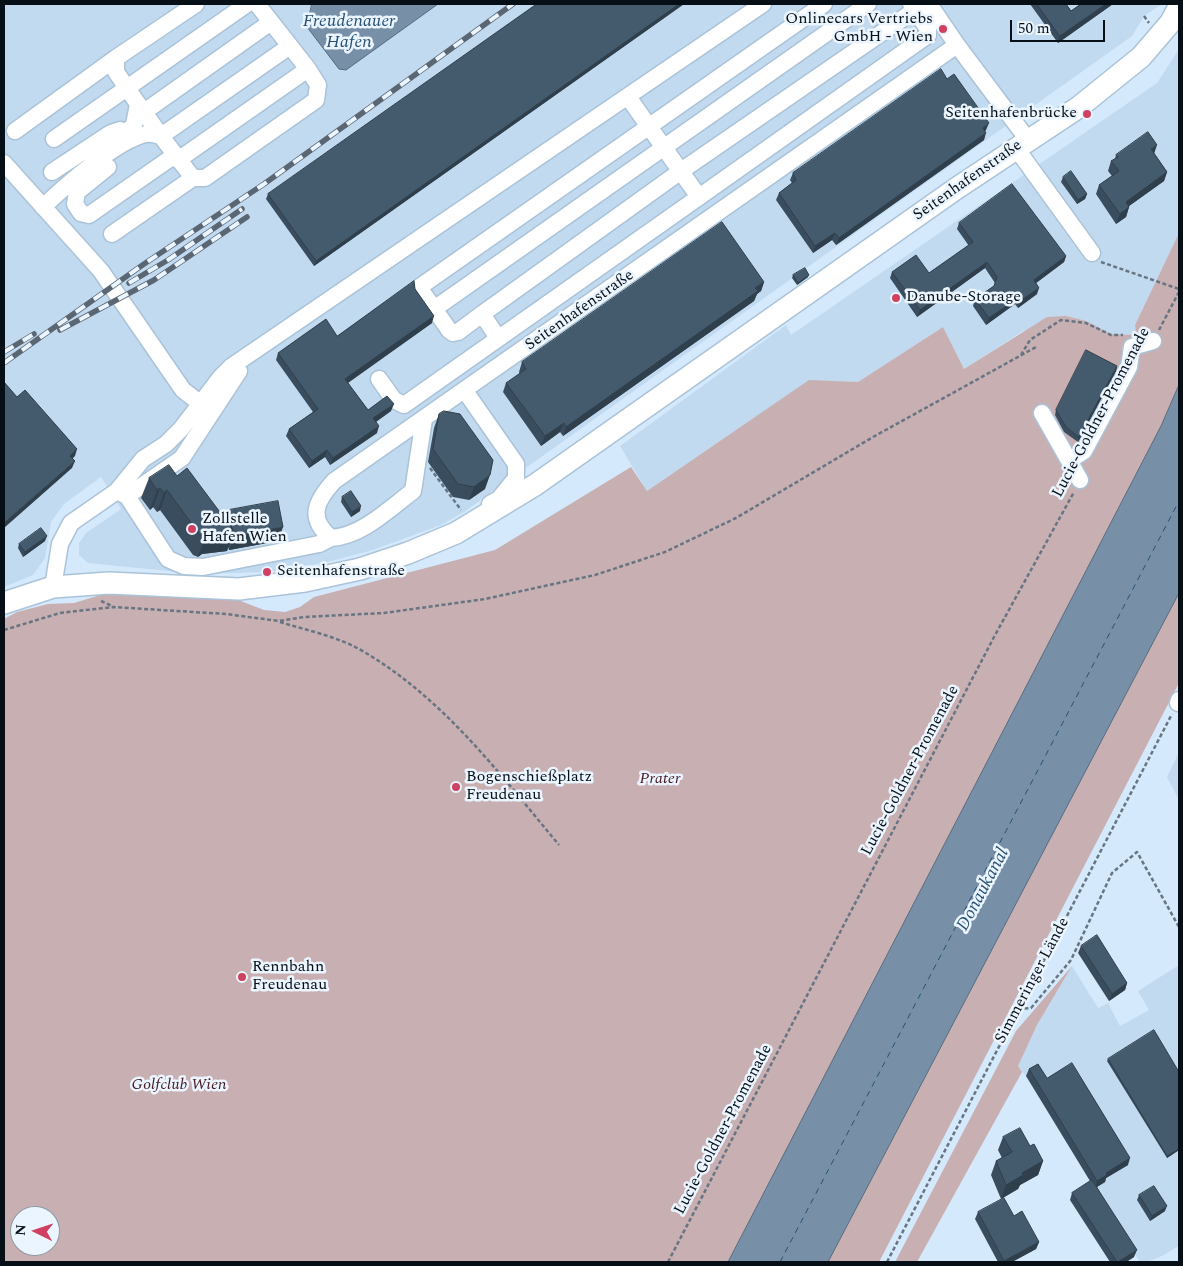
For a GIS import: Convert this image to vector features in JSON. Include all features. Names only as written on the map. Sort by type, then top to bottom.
[{"type":"main road","name":"Seitenhafenstraße","points":[[4,603],[53,587],[109,583],[248,587],[306,580],[360,568],[456,533],[535,485],[1113,82],[1141,57],[1162,34],[1179,7]]},
{"type":"street","points":[[15,131],[116,58],[196,4]]},
{"type":"street","points":[[54,139],[246,4]]},
{"type":"street","points":[[112,234],[193,178],[205,178],[316,100],[318,85],[308,69],[257,4]]},
{"type":"street","points":[[122,493],[143,458],[166,444],[181,429],[220,378],[232,366],[241,362],[292,323],[763,4]]},
{"type":"street","points":[[824,4],[650,125],[543,203],[421,286],[421,290],[449,330],[453,333],[482,314],[681,171],[919,6]]},
{"type":"street","points":[[434,309],[868,4]]},
{"type":"street","points":[[919,6],[957,45]]},
{"type":"street","points":[[379,379],[394,400],[404,405],[928,35],[928,28],[919,6]]},
{"type":"street","points":[[39,202],[63,187],[125,139],[134,125],[141,108],[272,22]]},
{"type":"street","name":"Seitenhafenstraße","points":[[331,538],[320,529],[316,518],[316,507],[323,493],[350,470],[957,45],[1022,144]]},
{"type":"street","points":[[125,139],[149,133],[161,136],[290,46]]},
{"type":"street","points":[[116,58],[116,72],[193,178]]},
{"type":"street","points":[[52,172],[110,133],[120,130],[129,151],[77,192],[74,204],[81,213],[89,215],[308,69]]},
{"type":"street","points":[[628,97],[665,146],[699,197]]},
{"type":"street","points":[[1022,144],[1092,253]]},
{"type":"street","points":[[4,163],[101,271],[183,390],[201,404]]},
{"type":"street","points":[[482,314],[498,338]]},
{"type":"street","points":[[1070,460],[1084,451],[1129,367],[1132,347],[1153,341]]},
{"type":"street","points":[[53,587],[56,562],[64,533],[71,523],[182,458],[239,371],[241,362]]},
{"type":"street","points":[[435,542],[457,525],[499,499],[516,478],[516,464],[465,391]]},
{"type":"street","points":[[1042,413],[1080,480]]},
{"type":"street","points":[[122,493],[168,559],[184,566],[203,567],[318,544],[331,538],[345,537],[363,528],[413,490],[424,419]]},
{"type":"path","points":[[1092,253],[1097,260],[1108,266],[1179,290]]},
{"type":"path","name":"Lucie-Goldner-Promenade","points":[[1153,341],[1179,290]]},
{"type":"path","points":[[1020,356],[1030,340],[1061,320],[1086,323],[1111,336],[1129,336]]},
{"type":"path","points":[[278,621],[304,617],[384,613],[485,599],[595,575],[665,552],[736,518],[873,437],[1036,348]]},
{"type":"path","points":[[419,453],[463,514]]},
{"type":"path","name":"Lucie-Goldner-Promenade","points":[[668,1262],[989,646],[1080,480]]},
{"type":"path","points":[[4,630],[60,613],[113,607],[226,614],[278,621],[332,637],[358,649],[384,666],[438,707],[476,745],[559,845]]},
{"type":"path","name":"Simmeringer Lände","points":[[886,1262],[1178,702]]},
{"type":"path","points":[[1018,1009],[1030,1008],[1072,960],[1112,874],[1137,852],[1179,927]]},
{"type":"shaded area","points":[[4,4],[312,4],[307,28],[346,70],[438,4],[1162,4],[1144,16],[1132,36],[464,512],[441,525],[373,550],[324,563],[268,572],[199,574],[88,563],[79,555],[79,543],[86,533],[121,509],[101,477],[64,504],[51,522],[45,558],[33,575],[4,587]]},
{"type":"shaded area","points":[[1179,49],[1179,233],[1135,325],[1137,335],[1111,334],[1086,321],[1023,331],[964,369],[943,327],[858,382],[809,381],[647,491],[620,446],[786,325],[791,335],[1157,83]]},
{"type":"shaded area","points":[[1179,752],[1179,800],[1167,777]]},
{"type":"shaded area","points":[[1179,965],[1179,1246],[1162,1256],[1147,1262],[1140,1262],[1094,1191],[1095,1188],[1026,1076],[1017,1066],[1037,1025],[1072,966],[1098,1008],[1108,1003],[1120,1026],[1149,1010],[1138,991]]},
{"type":"green space","name":"Prater","points":[[1179,233],[1179,385],[1161,426],[728,1262],[4,1262],[4,619],[17,612],[48,604],[74,603],[107,593],[238,600],[264,610],[285,612],[300,607],[314,597],[495,550],[631,467],[647,491],[809,380],[858,382],[943,327],[964,369],[1047,317],[1066,316],[1086,321],[1111,334],[1136,335],[1135,325]]},
{"type":"green space","points":[[1179,593],[1179,683],[879,1262],[828,1262]]},
{"type":"green space","points":[[1072,966],[1037,1025],[1018,1066],[1022,1072],[917,1262],[895,1262],[1016,1031]]},
{"type":"water","name":"Freudenauer Hafen","points":[[312,4],[438,4],[346,70],[339,69],[307,27]]},
{"type":"water","name":"Donaukanal","points":[[1179,385],[1179,593],[828,1262],[728,1262],[1161,426]]},
{"type":"building","points":[[537,4],[679,4],[316,261],[268,194]]},
{"type":"building","points":[[1037,4],[1066,4],[1071,11],[1081,4],[1106,4],[1060,36]]},
{"type":"building","points":[[941,69],[947,79],[954,74],[989,123],[983,128],[986,133],[839,238],[835,233],[815,246],[779,193],[796,180],[793,173]]},
{"type":"building","points":[[1148,132],[1157,145],[1151,149],[1167,172],[1126,202],[1129,207],[1120,214],[1099,185],[1119,171],[1111,161],[1118,157],[1116,155]]},
{"type":"building","points":[[1071,171],[1087,194],[1078,200],[1063,177]]},
{"type":"building","points":[[1012,184],[1066,256],[1034,280],[1039,288],[1020,301],[1018,298],[989,318],[975,299],[994,286],[997,277],[987,262],[920,310],[892,272],[916,255],[929,273],[973,242],[959,223]]},
{"type":"building","points":[[722,222],[764,282],[755,288],[758,291],[566,427],[564,423],[545,436],[506,383],[526,369],[522,362]]},
{"type":"building","points":[[805,268],[809,275],[798,283],[793,275]]},
{"type":"building","points":[[414,281],[415,289],[434,316],[345,379],[368,410],[387,396],[394,404],[373,418],[379,426],[333,458],[327,450],[312,461],[289,429],[318,409],[278,353],[326,319],[337,336]]},
{"type":"building","points":[[1086,350],[1117,366],[1079,437],[1066,427],[1056,410]]},
{"type":"building","points":[[4,382],[17,397],[25,390],[77,449],[70,456],[75,461],[4,523]]},
{"type":"building","points":[[444,411],[460,414],[493,460],[490,475],[474,487],[458,484],[433,449],[439,414]]},
{"type":"building","points":[[169,465],[177,476],[187,468],[234,531],[210,534],[205,537],[200,535],[167,490],[164,493],[160,488],[157,490],[149,478]]},
{"type":"building","points":[[351,491],[361,506],[352,512],[342,497]]},
{"type":"building","points":[[278,501],[283,527],[234,537],[229,510]]},
{"type":"building","points":[[41,528],[47,536],[25,552],[19,544]]},
{"type":"building","points":[[1097,935],[1127,983],[1112,994],[1081,946]]},
{"type":"building","points":[[1154,1030],[1179,1072],[1179,1149],[1167,1156],[1108,1059]]},
{"type":"building","points":[[1072,1063],[1130,1158],[1097,1181],[1029,1069],[1038,1064],[1047,1078]]},
{"type":"building","points":[[1020,1128],[1030,1146],[1034,1144],[1043,1161],[1006,1185],[996,1161],[1012,1152],[1003,1137]]},
{"type":"building","points":[[1092,1180],[1137,1250],[1118,1262],[1072,1193]]},
{"type":"building","points":[[1154,1186],[1167,1206],[1152,1216],[1139,1195]]},
{"type":"building","points":[[1004,1198],[1014,1216],[1022,1211],[1039,1242],[1004,1261],[978,1212]]},
{"type":"ferry route","points":[[780,1262],[1179,501]]},
{"type":"railway","points":[[4,363],[144,264],[264,184],[513,4]]},
{"type":"railway","points":[[129,283],[168,260],[242,209]]},
{"type":"railway","points":[[60,330],[154,280],[247,217]]},
{"type":"railway","points":[[4,352],[34,334]]},
{"type":"place","name":"Onlinecars Vertriebs GmbH - Wien","points":[[943,29]]},
{"type":"place","name":"Seitenhafenbrücke","points":[[1087,114]]},
{"type":"place","name":"Danube-Storage","points":[[896,298]]},
{"type":"place","name":"Zollstelle Hafen Wien","points":[[192,529]]},
{"type":"place","name":"Seitenhafenstraße","points":[[267,572]]},
{"type":"place","name":"Bogenschießplatz Freudenau","points":[[456,787]]},
{"type":"place","name":"Rennbahn Freudenau","points":[[242,977]]},
{"type":"park label","name":"Golfclub Wien","points":[[179,1086]]}]
